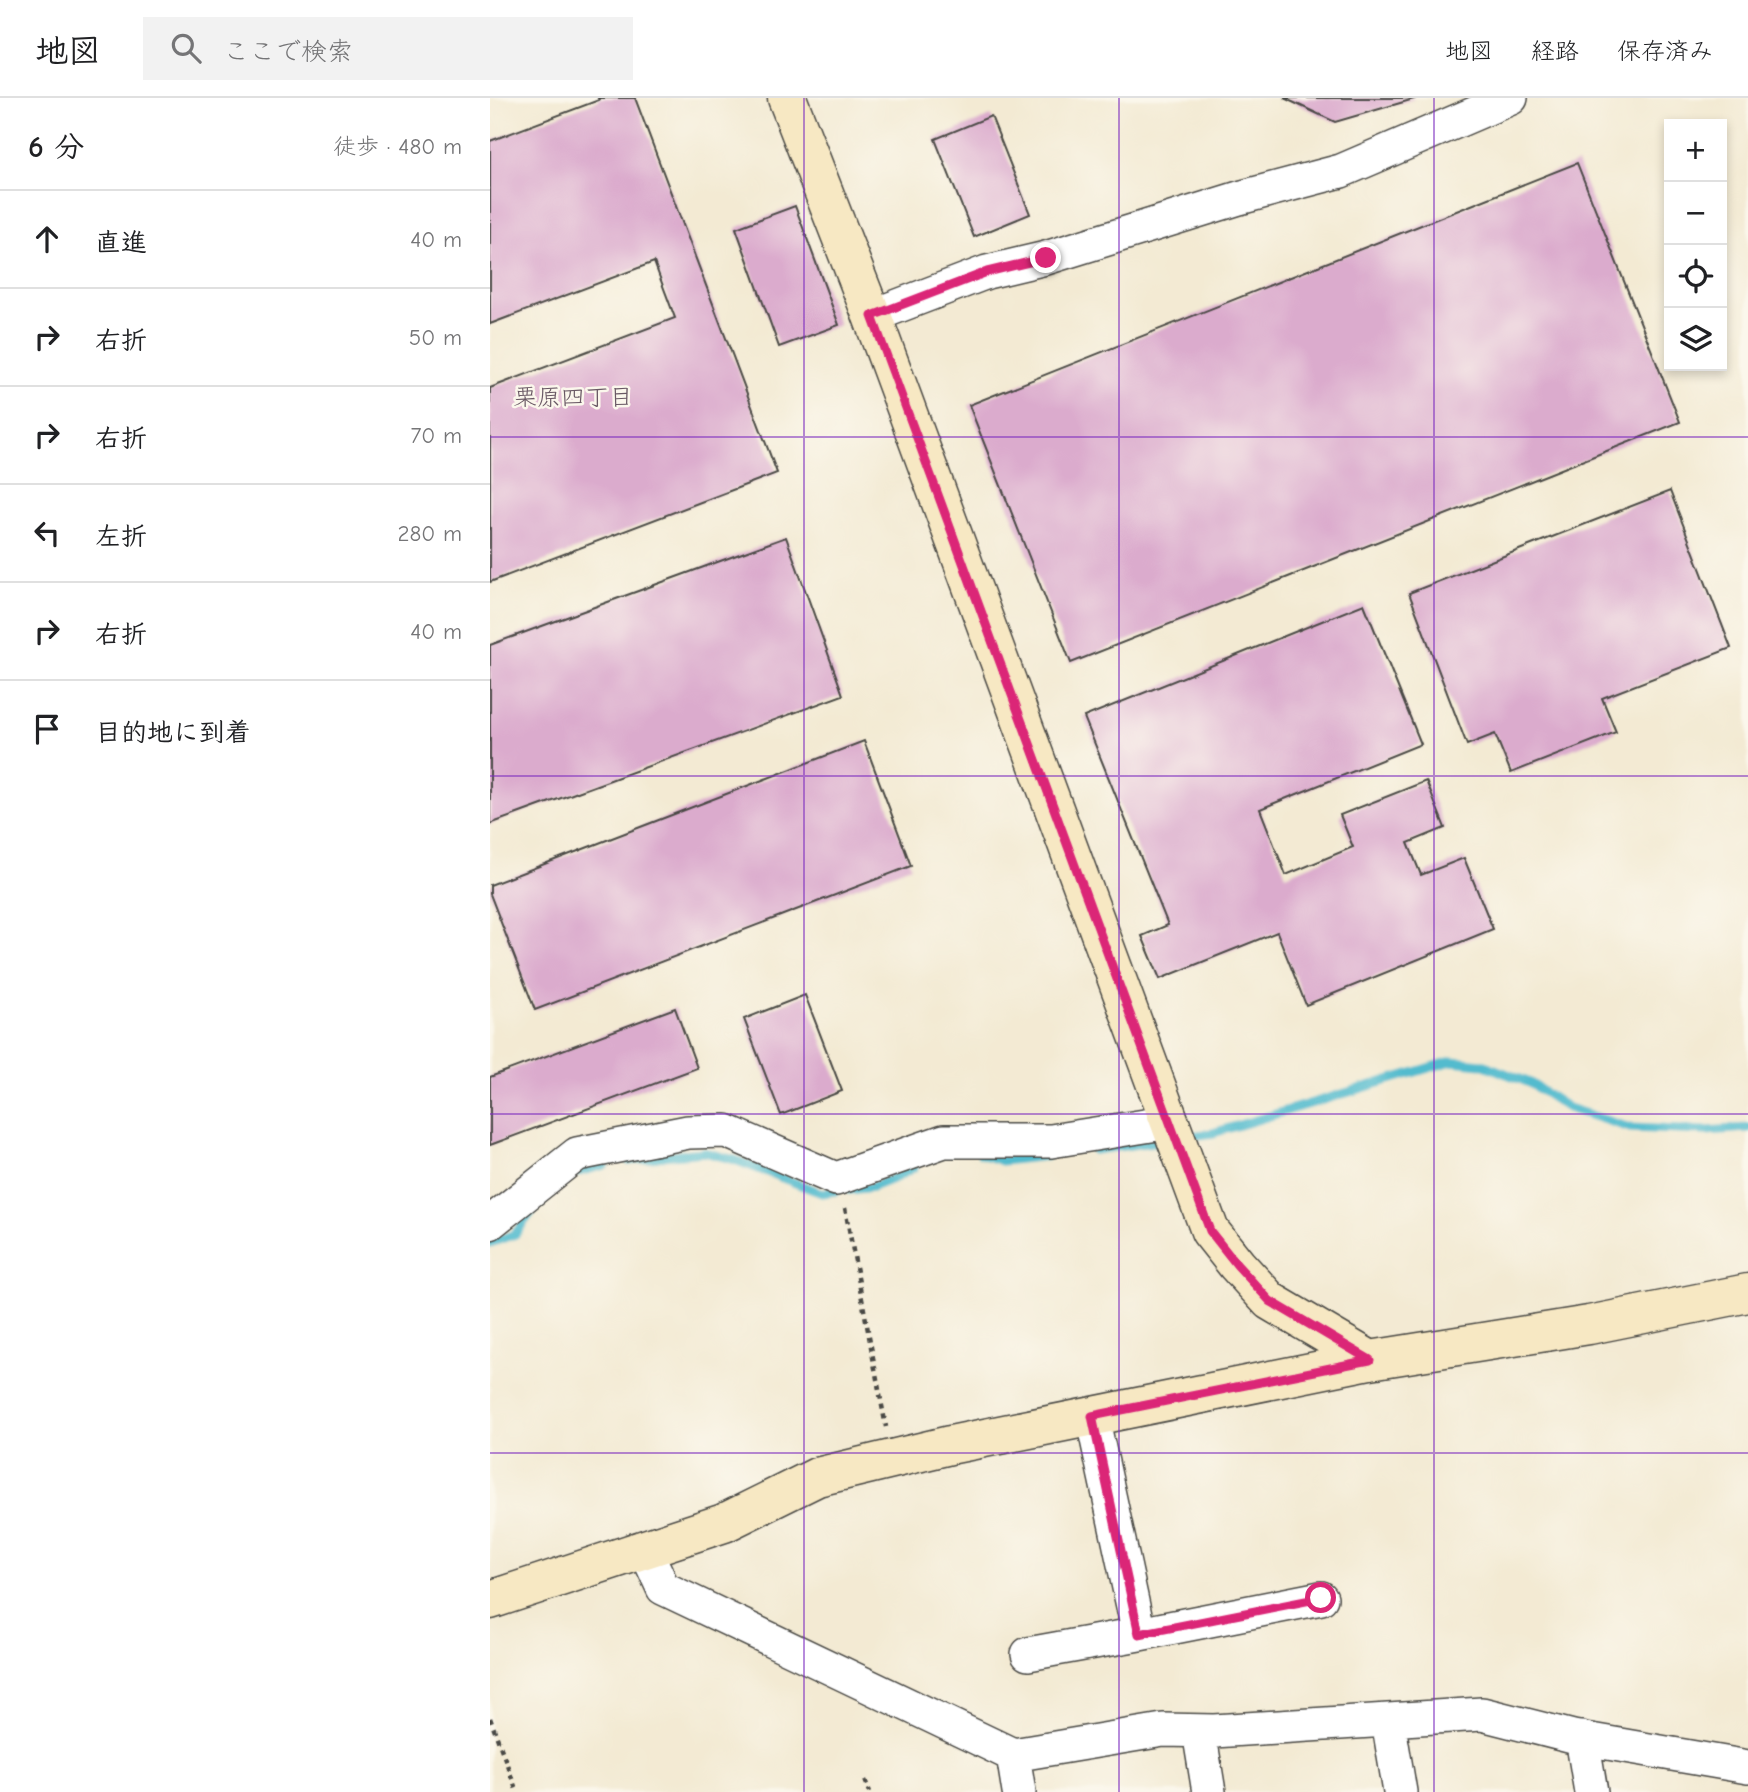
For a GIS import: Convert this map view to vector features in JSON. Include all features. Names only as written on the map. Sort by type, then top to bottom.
[{"type":"street","points":[[787,98],[872,316],[1210,1231],[1270,1301],[1370,1360]]},
{"type":"street","points":[[872,316],[987,272],[1046,258],[1239,198],[1341,170],[1511,98]]},
{"type":"street","points":[[490,1223],[577,1154],[688,1132],[726,1131],[836,1179],[944,1141],[1051,1140],[1170,1122]]},
{"type":"street","points":[[490,1600],[724,1523],[817,1477],[950,1444],[1370,1360],[1589,1325],[1748,1293]]},
{"type":"street","points":[[1092,1416],[1139,1634]]},
{"type":"street","points":[[645,1549],[663,1588],[1013,1755],[1163,1730],[1199,1731],[1482,1714],[1582,1738],[1748,1767]]},
{"type":"street","points":[[1028,1654],[1321,1598]]},
{"type":"street","points":[[1388,1720],[1400,1792]]},
{"type":"street","points":[[1199,1731],[1209,1792]]},
{"type":"street","points":[[1582,1738],[1591,1792]]},
{"type":"street","points":[[1013,1755],[1018,1792]]},
{"type":"path","points":[[840,1178],[892,1459]]},
{"type":"path","points":[[490,1718],[517,1792]]},
{"type":"path","points":[[865,1780],[870,1792]]},
{"type":"building","points":[[598,98],[635,98],[777,473],[490,582],[490,388],[675,318],[654,262],[490,324],[490,141],[599,100]]},
{"type":"building","points":[[1284,98],[1413,98],[1414,99],[1335,122]]},
{"type":"building","points":[[991,116],[1030,214],[974,237],[935,139]]},
{"type":"building","points":[[1577,163],[1680,422],[1071,663],[969,405]]},
{"type":"building","points":[[795,206],[839,325],[779,347],[736,228]]},
{"type":"building","points":[[1670,491],[1731,648],[1602,698],[1616,732],[1511,773],[1495,734],[1467,745],[1409,593]]},
{"type":"building","points":[[786,537],[843,695],[490,824],[490,645]]},
{"type":"building","points":[[1364,604],[1421,744],[1260,809],[1286,875],[1353,847],[1340,815],[1426,781],[1445,828],[1408,843],[1421,875],[1464,858],[1493,929],[1306,1005],[1277,932],[1160,979],[1142,936],[1168,925],[1084,717]]},
{"type":"building","points":[[864,741],[911,866],[535,1010],[490,894],[490,885]]},
{"type":"building","points":[[805,995],[842,1091],[781,1115],[744,1019]]},
{"type":"building","points":[[675,1008],[697,1068],[490,1145],[490,1077]]},
{"type":"waterway","points":[[1184,1137],[1213,1133],[1452,1061],[1482,1064],[1530,1083],[1568,1108],[1630,1128],[1706,1131],[1748,1128]]},
{"type":"waterway","points":[[1094,1150],[1167,1140]]},
{"type":"waterway","points":[[629,1161],[704,1152],[735,1160],[822,1193],[835,1191]]},
{"type":"waterway","points":[[981,1154],[1002,1161],[1046,1156]]},
{"type":"waterway","points":[[571,1174],[605,1165]]},
{"type":"waterway","points":[[849,1190],[872,1187],[914,1167]]},
{"type":"waterway","points":[[490,1243],[515,1234],[540,1201]]},
{"type":"district","name":"栗原四丁目","points":[[573,397]]},
{"type":"route","points":[[1046,258],[987,272],[872,316],[1210,1231],[1270,1301],[1370,1360],[1092,1416],[1139,1634],[1321,1598]]}]
